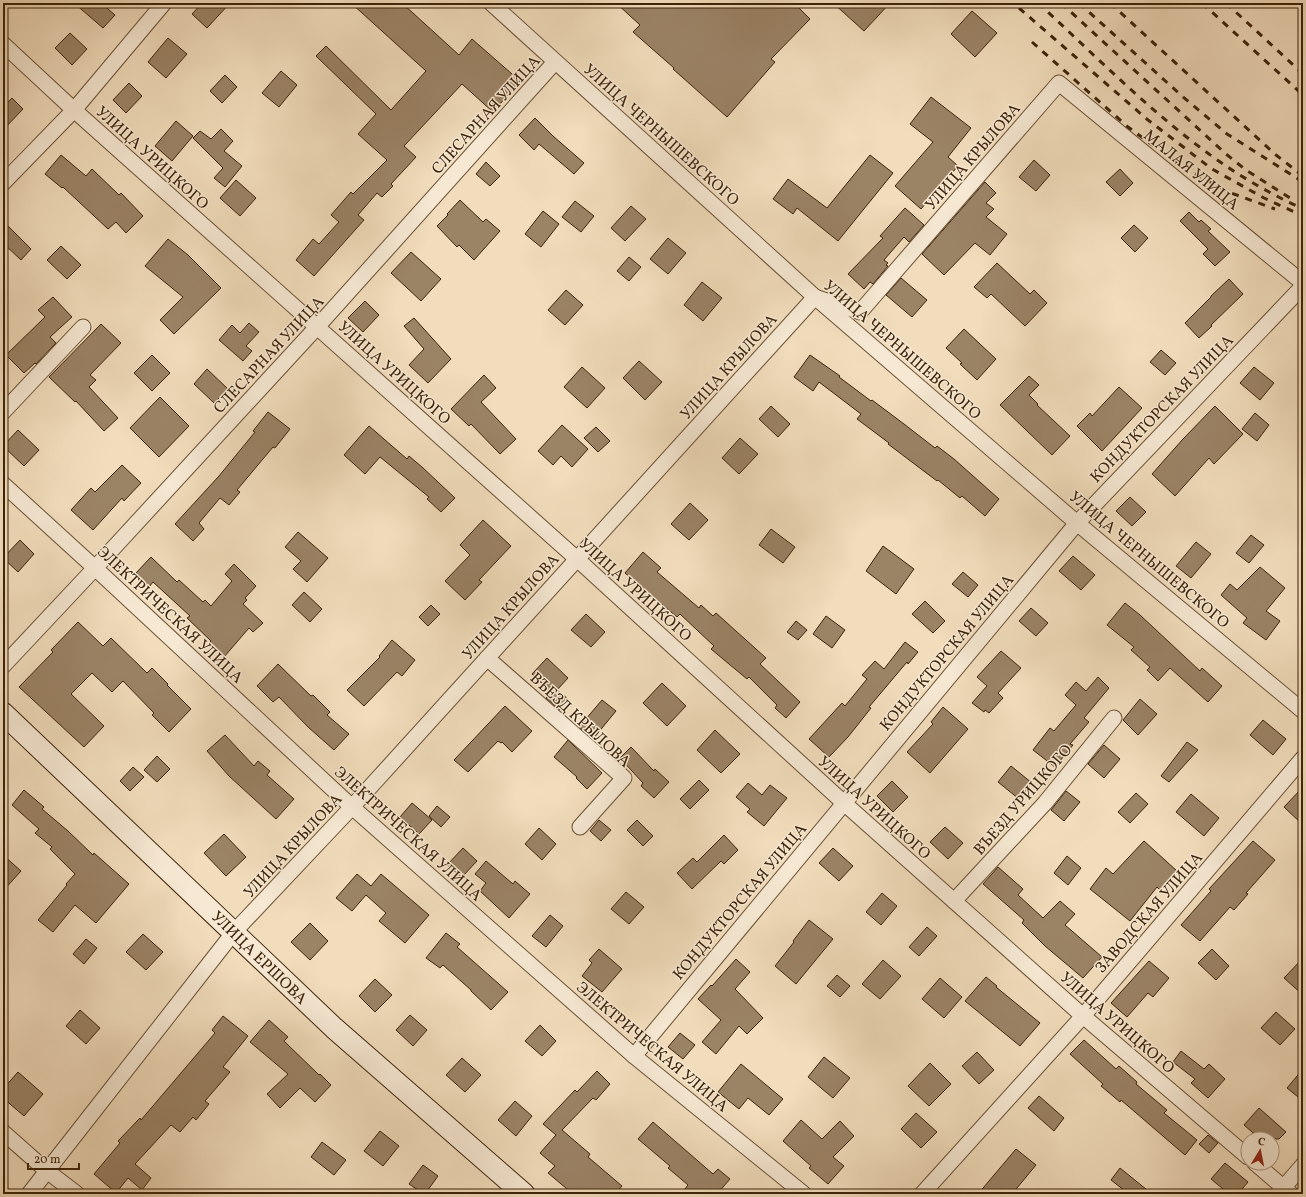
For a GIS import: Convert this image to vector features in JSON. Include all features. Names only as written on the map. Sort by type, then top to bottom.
[{"type":"street","points":[[3,183],[74,110],[164,3]]},
{"type":"street","name":"УЛИЦА ЧЕРНЫШЕВСКОГО","points":[[491,3],[815,297],[1077,523],[1303,711]]},
{"type":"street","name":"УЛИЦА УРИЦКОГО","points":[[3,44],[74,110],[577,559],[844,803],[1083,1016],[1240,1150]]},
{"type":"street","name":"СЛЕСАРНАЯ УЛИЦА","points":[[3,666],[317,327],[555,62]]},
{"type":"street","name":"УЛИЦА КРЫЛОВА","points":[[29,1194],[234,932],[352,807],[815,297],[860,312],[1059,83]]},
{"type":"street","name":"МАЛАЯ УЛИЦА","points":[[1059,83],[1303,285]]},
{"type":"street","name":"КОНДУКТОРСКАЯ УЛИЦА","points":[[634,1056],[1077,523],[1303,285]]},
{"type":"street","points":[[3,412],[83,327]]},
{"type":"street","name":"ЭЛЕКТРИЧЕСКАЯ УЛИЦА","points":[[3,484],[352,807],[634,1056],[804,1194]]},
{"type":"street","name":"ВЪЕЗД КРЫЛОВА","points":[[487,658],[624,778],[580,827]]},
{"type":"street","name":"УЛИЦА ЕРШОВА","points":[[3,713],[334,1028],[524,1194]]},
{"type":"street","name":"ВЪЕЗД УРИЦКОГО","points":[[954,901],[1045,803],[1114,718]]},
{"type":"street","name":"ЗАВОДСКАЯ УЛИЦА","points":[[922,1194],[1083,1016],[1303,758]]},
{"type":"street","points":[[3,1132],[47,1171],[77,1194]]},
{"type":"street","points":[[1262,1171],[1284,1192],[1303,1166]]},
{"type":"building","points":[[74,3],[101,3],[115,15],[103,28]]},
{"type":"building","points":[[202,3],[230,3],[207,28],[192,14]]},
{"type":"building","points":[[351,3],[402,3],[459,55],[472,39],[520,81],[493,112],[462,84],[404,146],[416,157],[391,184],[393,186],[382,197],[377,193],[358,215],[364,220],[314,276],[296,260],[313,239],[319,244],[339,222],[331,215],[351,192],[353,194],[387,160],[358,134],[376,114],[316,56],[326,46],[391,110],[426,71]]},
{"type":"building","points":[[616,3],[794,3],[810,19],[771,59],[775,62],[727,117],[633,32],[640,25]]},
{"type":"building","points":[[833,3],[890,3],[864,31]]},
{"type":"building","points":[[972,11],[997,33],[975,57],[951,34]]},
{"type":"building","points":[[70,33],[87,49],[72,65],[55,48]]},
{"type":"building","points":[[168,38],[187,54],[166,78],[148,62]]},
{"type":"building","points":[[281,71],[297,85],[279,107],[262,93]]},
{"type":"building","points":[[225,75],[237,87],[222,103],[210,91]]},
{"type":"building","points":[[129,83],[142,96],[126,113],[113,100]]},
{"type":"building","points":[[931,97],[971,128],[948,157],[958,166],[921,209],[895,186],[933,142],[910,124]]},
{"type":"building","points":[[12,98],[23,109],[3,130],[3,107]]},
{"type":"building","points":[[535,118],[584,163],[574,174],[539,144],[534,150],[519,135]]},
{"type":"building","points":[[176,121],[193,136],[172,161],[155,146]]},
{"type":"building","points":[[221,129],[233,141],[224,151],[242,166],[225,187],[214,178],[223,168],[193,138],[200,131],[211,139]]},
{"type":"building","points":[[61,155],[86,176],[92,169],[119,195],[121,193],[143,216],[126,233],[116,222],[108,229],[63,187],[62,188],[45,174]]},
{"type":"building","points":[[870,155],[893,173],[838,241],[797,208],[793,214],[773,199],[788,179],[827,208]]},
{"type":"building","points":[[1034,160],[1050,175],[1036,191],[1019,177]]},
{"type":"building","points":[[486,162],[500,176],[490,186],[476,174]]},
{"type":"building","points":[[1120,169],[1133,183],[1120,196],[1106,182]]},
{"type":"building","points":[[236,180],[256,198],[240,216],[220,198]]},
{"type":"building","points":[[985,182],[996,193],[986,203],[994,209],[986,217],[1007,234],[990,255],[975,243],[944,275],[922,254]]},
{"type":"building","points":[[460,200],[483,222],[486,219],[500,231],[474,260],[459,245],[457,247],[437,226]]},
{"type":"building","points":[[575,201],[594,216],[581,232],[562,217]]},
{"type":"building","points":[[631,206],[646,219],[625,241],[611,228]]},
{"type":"building","points":[[905,208],[924,225],[909,242],[904,237],[884,260],[888,263],[886,265],[888,266],[873,284],[870,282],[864,289],[848,274],[883,238],[880,236]]},
{"type":"building","points":[[543,211],[559,224],[541,247],[525,234]]},
{"type":"building","points":[[1189,212],[1199,222],[1201,220],[1211,229],[1208,231],[1230,252],[1215,266],[1203,254],[1208,249],[1180,221]]},
{"type":"building","points":[[3,221],[31,249],[21,260],[3,243]]},
{"type":"building","points":[[1134,225],[1148,238],[1135,252],[1121,238]]},
{"type":"building","points":[[668,238],[686,253],[668,274],[650,259]]},
{"type":"building","points":[[168,239],[188,255],[221,288],[174,334],[160,320],[183,297],[145,266]]},
{"type":"building","points":[[61,246],[81,265],[67,279],[47,260]]},
{"type":"building","points":[[411,252],[441,279],[421,301],[391,273]]},
{"type":"building","points":[[629,257],[641,267],[629,281],[617,271]]},
{"type":"building","points":[[997,263],[1030,294],[1034,290],[1047,303],[1025,326],[991,294],[987,298],[974,287]]},
{"type":"building","points":[[901,278],[927,300],[912,317],[886,295]]},
{"type":"building","points":[[1229,279],[1243,294],[1199,338],[1185,323]]},
{"type":"building","points":[[702,282],[722,298],[703,321],[684,305]]},
{"type":"building","points":[[566,290],[583,305],[565,325],[548,310]]},
{"type":"building","points":[[53,297],[72,317],[50,337],[56,343],[36,364],[35,363],[24,373],[6,355],[45,317],[38,310]]},
{"type":"building","points":[[365,301],[379,315],[363,332],[348,318]]},
{"type":"building","points":[[414,318],[451,359],[428,383],[409,365],[424,349],[404,326]]},
{"type":"building","points":[[249,323],[259,332],[246,346],[252,351],[243,361],[219,340],[232,325],[240,333]]},
{"type":"building","points":[[101,324],[121,343],[90,375],[96,380],[89,387],[118,418],[104,431],[76,401],[75,402],[49,377]]},
{"type":"building","points":[[964,329],[996,359],[977,380],[946,348]]},
{"type":"building","points":[[1161,350],[1176,363],[1165,375],[1150,362]]},
{"type":"building","points":[[152,355],[170,373],[152,391],[134,373]]},
{"type":"building","points":[[810,355],[935,448],[937,446],[999,499],[985,516],[962,496],[960,498],[857,419],[861,414],[819,382],[813,391],[794,377]]},
{"type":"building","points":[[639,361],[662,382],[645,400],[623,378]]},
{"type":"building","points":[[582,367],[605,388],[587,408],[564,387]]},
{"type":"building","points":[[1254,367],[1274,383],[1260,400],[1240,383]]},
{"type":"building","points":[[207,369],[228,389],[214,403],[194,384]]},
{"type":"building","points":[[484,375],[496,388],[481,402],[516,439],[500,454],[471,424],[469,426],[451,409]]},
{"type":"building","points":[[1029,376],[1039,385],[1029,395],[1038,404],[1037,405],[1070,436],[1052,455],[1000,405]]},
{"type":"building","points":[[1119,387],[1142,408],[1102,451],[1077,426],[1090,413],[1092,416]]},
{"type":"building","points":[[160,397],[189,426],[159,457],[130,428]]},
{"type":"building","points":[[771,406],[790,424],[778,437],[759,419]]},
{"type":"building","points":[[1215,406],[1243,434],[1214,464],[1209,458],[1175,496],[1152,474]]},
{"type":"building","points":[[268,412],[290,429],[237,490],[240,492],[229,505],[220,498],[199,523],[204,529],[193,541],[175,524],[219,476],[255,432],[253,431]]},
{"type":"building","points":[[1255,413],[1269,425],[1257,441],[1242,429]]},
{"type":"building","points":[[562,425],[588,449],[572,467],[561,456],[553,465],[538,451]]},
{"type":"building","points":[[369,426],[407,459],[409,456],[455,498],[441,512],[427,499],[429,497],[380,457],[365,474],[344,455]]},
{"type":"building","points":[[596,427],[610,441],[598,452],[584,438]]},
{"type":"building","points":[[18,430],[39,450],[24,466],[3,446]]},
{"type":"building","points":[[740,438],[758,454],[739,474],[722,458]]},
{"type":"building","points":[[122,465],[141,483],[124,501],[122,498],[93,530],[71,510],[91,488],[95,492]]},
{"type":"building","points":[[1130,497],[1146,512],[1132,526],[1116,511]]},
{"type":"building","points":[[690,503],[708,520],[689,540],[671,524]]},
{"type":"building","points":[[483,520],[511,546],[479,580],[482,582],[465,600],[445,581],[470,555],[460,545]]},
{"type":"building","points":[[771,529],[795,547],[783,563],[759,545]]},
{"type":"building","points":[[298,532],[328,558],[307,582],[293,569],[301,561],[285,547]]},
{"type":"building","points":[[1251,535],[1264,545],[1249,563],[1236,553]]},
{"type":"building","points":[[20,540],[34,554],[18,572],[3,558]]},
{"type":"building","points":[[1196,542],[1211,554],[1191,578],[1176,566]]},
{"type":"building","points":[[883,546],[914,569],[896,594],[866,571]]},
{"type":"building","points":[[643,552],[661,568],[657,572],[699,608],[701,605],[713,616],[716,613],[766,658],[760,664],[800,702],[786,718],[775,708],[777,705],[749,677],[747,679],[711,649],[714,646],[680,614],[677,617],[625,573]]},
{"type":"building","points":[[1073,556],[1095,575],[1081,590],[1059,571]]},
{"type":"building","points":[[151,557],[177,582],[179,580],[203,602],[205,600],[211,606],[232,581],[225,574],[234,564],[256,586],[245,598],[247,600],[243,604],[263,623],[253,632],[249,628],[224,657],[208,644],[211,641],[187,618],[190,616],[153,582],[149,587],[135,574]]},
{"type":"building","points":[[1260,567],[1285,588],[1266,611],[1280,621],[1266,640],[1243,623],[1247,618],[1221,595],[1230,584],[1237,590]]},
{"type":"building","points":[[963,572],[978,585],[968,597],[952,584]]},
{"type":"building","points":[[304,592],[322,609],[310,622],[292,605]]},
{"type":"building","points":[[925,601],[945,621],[933,633],[912,614]]},
{"type":"building","points":[[1125,603],[1200,671],[1202,668],[1222,686],[1208,702],[1170,668],[1158,681],[1147,670],[1150,667],[1131,650],[1134,647],[1107,625]]},
{"type":"building","points":[[431,605],[440,614],[428,626],[419,617]]},
{"type":"building","points":[[1031,608],[1048,623],[1036,636],[1019,621]]},
{"type":"building","points":[[586,614],[605,632],[591,647],[571,630]]},
{"type":"building","points":[[826,616],[845,630],[832,648],[813,634]]},
{"type":"building","points":[[796,621],[807,630],[798,640],[787,632]]},
{"type":"building","points":[[78,622],[103,646],[111,638],[147,673],[152,668],[191,709],[169,732],[152,715],[154,713],[123,681],[112,692],[92,673],[71,694],[104,726],[84,747],[19,687],[53,652],[51,650]]},
{"type":"building","points":[[392,640],[415,660],[402,676],[397,672],[364,706],[347,690],[380,657],[379,656]]},
{"type":"building","points":[[905,642],[918,652],[908,664],[907,662],[869,707],[871,708],[848,737],[829,757],[809,739],[842,703],[845,706],[867,679],[862,675],[875,661],[884,669]]},
{"type":"building","points":[[1001,651],[1021,668],[998,693],[1003,698],[989,713],[985,710],[984,712],[972,703],[987,686],[977,677]]},
{"type":"building","points":[[547,658],[568,678],[557,690],[568,699],[560,710],[546,698],[551,692],[532,674]]},
{"type":"building","points":[[278,664],[311,696],[313,695],[330,712],[327,715],[349,734],[334,750],[308,727],[279,697],[273,702],[257,686]]},
{"type":"building","points":[[1098,677],[1109,688],[1084,718],[1089,722],[1070,744],[1073,745],[1055,767],[1033,750],[1050,728],[1054,731],[1076,705],[1065,695],[1076,682],[1086,691]]},
{"type":"building","points":[[662,683],[686,706],[667,726],[643,703]]},
{"type":"building","points":[[1140,699],[1157,714],[1138,735],[1123,720]]},
{"type":"building","points":[[602,700],[616,711],[593,739],[579,727]]},
{"type":"building","points":[[505,706],[532,731],[512,752],[502,742],[501,743],[498,741],[468,772],[454,760]]},
{"type":"building","points":[[943,707],[968,729],[930,773],[907,752],[933,724],[931,722]]},
{"type":"building","points":[[1263,720],[1286,739],[1273,755],[1250,735]]},
{"type":"building","points":[[715,730],[740,754],[721,773],[697,750]]},
{"type":"building","points":[[225,735],[254,766],[258,761],[270,771],[267,775],[294,799],[276,819],[229,776],[207,751]]},
{"type":"building","points":[[568,740],[602,773],[587,789],[576,778],[577,777],[554,757]]},
{"type":"building","points":[[1187,742],[1198,750],[1169,782],[1161,776]]},
{"type":"building","points":[[1104,745],[1120,759],[1104,778],[1088,764]]},
{"type":"building","points":[[631,747],[654,771],[655,769],[669,782],[654,798],[641,786],[643,783],[620,758]]},
{"type":"building","points":[[157,756],[170,769],[157,782],[144,770]]},
{"type":"building","points":[[1011,766],[1032,783],[1019,799],[998,782]]},
{"type":"building","points":[[133,767],[144,777],[130,791],[120,781]]},
{"type":"building","points":[[699,780],[709,790],[690,809],[680,799]]},
{"type":"building","points":[[892,781],[908,797],[893,812],[877,796]]},
{"type":"building","points":[[748,783],[762,795],[770,785],[787,798],[764,826],[747,812],[750,809],[736,797]]},
{"type":"building","points":[[1303,787],[1303,825],[1284,807]]},
{"type":"building","points":[[24,790],[44,807],[42,809],[93,855],[94,853],[129,884],[96,923],[75,905],[53,932],[38,920],[75,874],[50,849],[52,847],[35,833],[39,829],[12,805]]},
{"type":"building","points":[[1066,791],[1080,802],[1064,821],[1051,810]]},
{"type":"building","points":[[1136,793],[1148,804],[1130,823],[1118,812]]},
{"type":"building","points":[[1191,794],[1219,818],[1204,836],[1176,812]]},
{"type":"building","points":[[412,803],[432,820],[419,834],[400,817]]},
{"type":"building","points":[[437,806],[450,817],[441,827],[429,816]]},
{"type":"building","points":[[599,820],[611,830],[601,841],[590,831]]},
{"type":"building","points":[[637,820],[653,836],[643,846],[627,830]]},
{"type":"building","points":[[945,827],[963,843],[948,859],[930,842]]},
{"type":"building","points":[[539,828],[556,844],[542,860],[525,844]]},
{"type":"building","points":[[224,834],[246,857],[226,876],[204,853]]},
{"type":"building","points":[[724,835],[738,850],[724,864],[721,861],[692,889],[677,873],[693,858],[697,862]]},
{"type":"building","points":[[1144,841],[1177,871],[1160,890],[1157,887],[1130,921],[1090,889],[1106,868],[1113,874]]},
{"type":"building","points":[[1253,841],[1275,860],[1246,893],[1248,894],[1234,910],[1230,907],[1200,941],[1181,925],[1211,891],[1209,889]]},
{"type":"building","points":[[463,848],[477,861],[461,877],[447,865]]},
{"type":"building","points":[[833,848],[853,866],[839,881],[819,863]]},
{"type":"building","points":[[3,855],[21,871],[3,891]]},
{"type":"building","points":[[1067,856],[1081,868],[1068,885],[1054,873]]},
{"type":"building","points":[[486,861],[513,884],[515,881],[530,894],[509,918],[480,891],[486,883],[475,874]]},
{"type":"building","points":[[998,867],[1023,889],[1018,895],[1043,918],[1060,901],[1075,914],[1065,925],[1102,957],[1083,978],[1045,946],[1022,923],[1024,920],[983,884]]},
{"type":"building","points":[[357,874],[371,886],[381,874],[429,915],[405,943],[379,921],[386,913],[366,895],[352,911],[336,898]]},
{"type":"building","points":[[626,892],[644,907],[629,924],[611,909]]},
{"type":"building","points":[[882,893],[897,906],[881,925],[866,912]]},
{"type":"building","points":[[550,915],[563,926],[546,947],[532,936]]},
{"type":"building","points":[[809,920],[833,939],[796,984],[775,966]]},
{"type":"building","points":[[310,923],[328,941],[310,960],[291,942]]},
{"type":"building","points":[[927,927],[937,936],[919,956],[909,947]]},
{"type":"building","points":[[446,933],[460,944],[457,947],[508,992],[491,1010],[443,965],[440,968],[426,958]]},
{"type":"building","points":[[143,934],[163,952],[146,970],[126,952]]},
{"type":"building","points":[[86,939],[97,948],[84,964],[73,954]]},
{"type":"building","points":[[599,949],[622,969],[602,992],[582,976],[592,963],[589,960]]},
{"type":"building","points":[[1212,949],[1229,966],[1216,980],[1198,963]]},
{"type":"building","points":[[1303,958],[1303,995],[1284,978]]},
{"type":"building","points":[[736,959],[750,972],[735,989],[763,1018],[747,1034],[739,1026],[716,1054],[702,1042],[721,1020],[698,999]]},
{"type":"building","points":[[883,960],[901,976],[880,999],[862,984]]},
{"type":"building","points":[[1149,961],[1169,978],[1153,997],[1148,993],[1127,1017],[1111,1003]]},
{"type":"building","points":[[837,975],[850,986],[840,997],[827,986]]},
{"type":"building","points":[[986,977],[1040,1023],[1020,1046],[965,1001]]},
{"type":"building","points":[[940,978],[962,997],[944,1018],[922,999]]},
{"type":"building","points":[[375,979],[392,995],[375,1012],[359,996]]},
{"type":"building","points":[[80,1010],[100,1028],[86,1044],[66,1026]]},
{"type":"building","points":[[1276,1012],[1295,1029],[1280,1045],[1261,1028]]},
{"type":"building","points":[[410,1015],[427,1030],[413,1046],[396,1030]]},
{"type":"building","points":[[223,1016],[248,1036],[223,1067],[230,1072],[205,1101],[209,1104],[196,1120],[193,1117],[180,1132],[171,1125],[135,1164],[151,1178],[142,1190],[128,1178],[116,1193],[94,1174],[120,1143],[118,1141],[140,1118],[141,1120],[215,1033],[212,1030]]},
{"type":"building","points":[[269,1020],[288,1037],[284,1041],[331,1085],[315,1102],[300,1088],[280,1108],[267,1094],[288,1074],[250,1042]]},
{"type":"building","points":[[540,1025],[556,1041],[542,1056],[525,1041]]},
{"type":"building","points":[[680,1033],[695,1045],[683,1059],[668,1047]]},
{"type":"building","points":[[1084,1040],[1116,1069],[1119,1066],[1137,1082],[1136,1084],[1167,1110],[1164,1113],[1197,1140],[1185,1155],[1121,1100],[1120,1102],[1101,1086],[1103,1084],[1070,1054]]},
{"type":"building","points":[[1181,1051],[1204,1069],[1209,1064],[1225,1079],[1208,1098],[1191,1083],[1195,1079],[1173,1062]]},
{"type":"building","points":[[977,1052],[994,1070],[979,1084],[962,1066]]},
{"type":"building","points":[[824,1057],[850,1078],[833,1098],[808,1077]]},
{"type":"building","points":[[462,1058],[481,1075],[465,1092],[446,1075]]},
{"type":"building","points":[[930,1063],[951,1084],[929,1106],[908,1086]]},
{"type":"building","points":[[741,1064],[783,1099],[769,1115],[748,1098],[739,1109],[718,1092]]},
{"type":"building","points":[[1303,1069],[1303,1101],[1287,1088]]},
{"type":"building","points":[[597,1071],[610,1084],[596,1100],[593,1098],[562,1130],[590,1154],[588,1157],[622,1186],[615,1194],[573,1194],[548,1173],[555,1166],[540,1153],[556,1135],[543,1124],[575,1090],[577,1092]]},
{"type":"building","points":[[18,1072],[43,1094],[24,1116],[3,1098],[3,1089]]},
{"type":"building","points":[[1039,1096],[1064,1118],[1054,1131],[1028,1108]]},
{"type":"building","points":[[515,1101],[532,1116],[516,1136],[498,1120]]},
{"type":"building","points":[[1259,1108],[1286,1132],[1280,1138],[1280,1131],[1251,1131],[1244,1125]]},
{"type":"building","points":[[916,1113],[937,1132],[921,1148],[901,1129]]},
{"type":"building","points":[[801,1120],[822,1139],[840,1121],[854,1136],[833,1157],[844,1166],[828,1184],[809,1168],[811,1166],[783,1141]]},
{"type":"building","points":[[653,1122],[713,1174],[718,1169],[730,1179],[717,1194],[681,1194],[688,1185],[668,1168],[670,1166],[638,1139]]},
{"type":"building","points":[[380,1131],[399,1146],[383,1166],[364,1151]]},
{"type":"building","points":[[1208,1135],[1218,1143],[1209,1153],[1199,1144]]},
{"type":"building","points":[[322,1142],[346,1160],[334,1175],[311,1157]]},
{"type":"building","points":[[1016,1149],[1036,1165],[1012,1194],[978,1194]]},
{"type":"building","points":[[1225,1163],[1248,1182],[1238,1194],[1229,1194],[1211,1179]]},
{"type":"building","points":[[423,1165],[438,1176],[425,1194],[409,1184]]},
{"type":"building","points":[[1120,1168],[1152,1194],[1129,1194],[1111,1180]]},
{"type":"railway","points":[[1038,3],[1147,104],[1192,142],[1248,180],[1303,209]]},
{"type":"railway","points":[[1061,3],[1226,154],[1246,170],[1290,198]]},
{"type":"railway","points":[[1079,3],[1182,96],[1227,134],[1303,182]]},
{"type":"railway","points":[[1110,3],[1276,155],[1303,176]]},
{"type":"railway","points":[[1202,3],[1303,95]]},
{"type":"railway","points":[[1226,3],[1303,74]]},
{"type":"railway","points":[[1019,8],[1148,120],[1212,169],[1264,198],[1303,216]]},
{"type":"railway","points":[[1032,42],[1128,127],[1184,168],[1231,193],[1275,209]]}]
